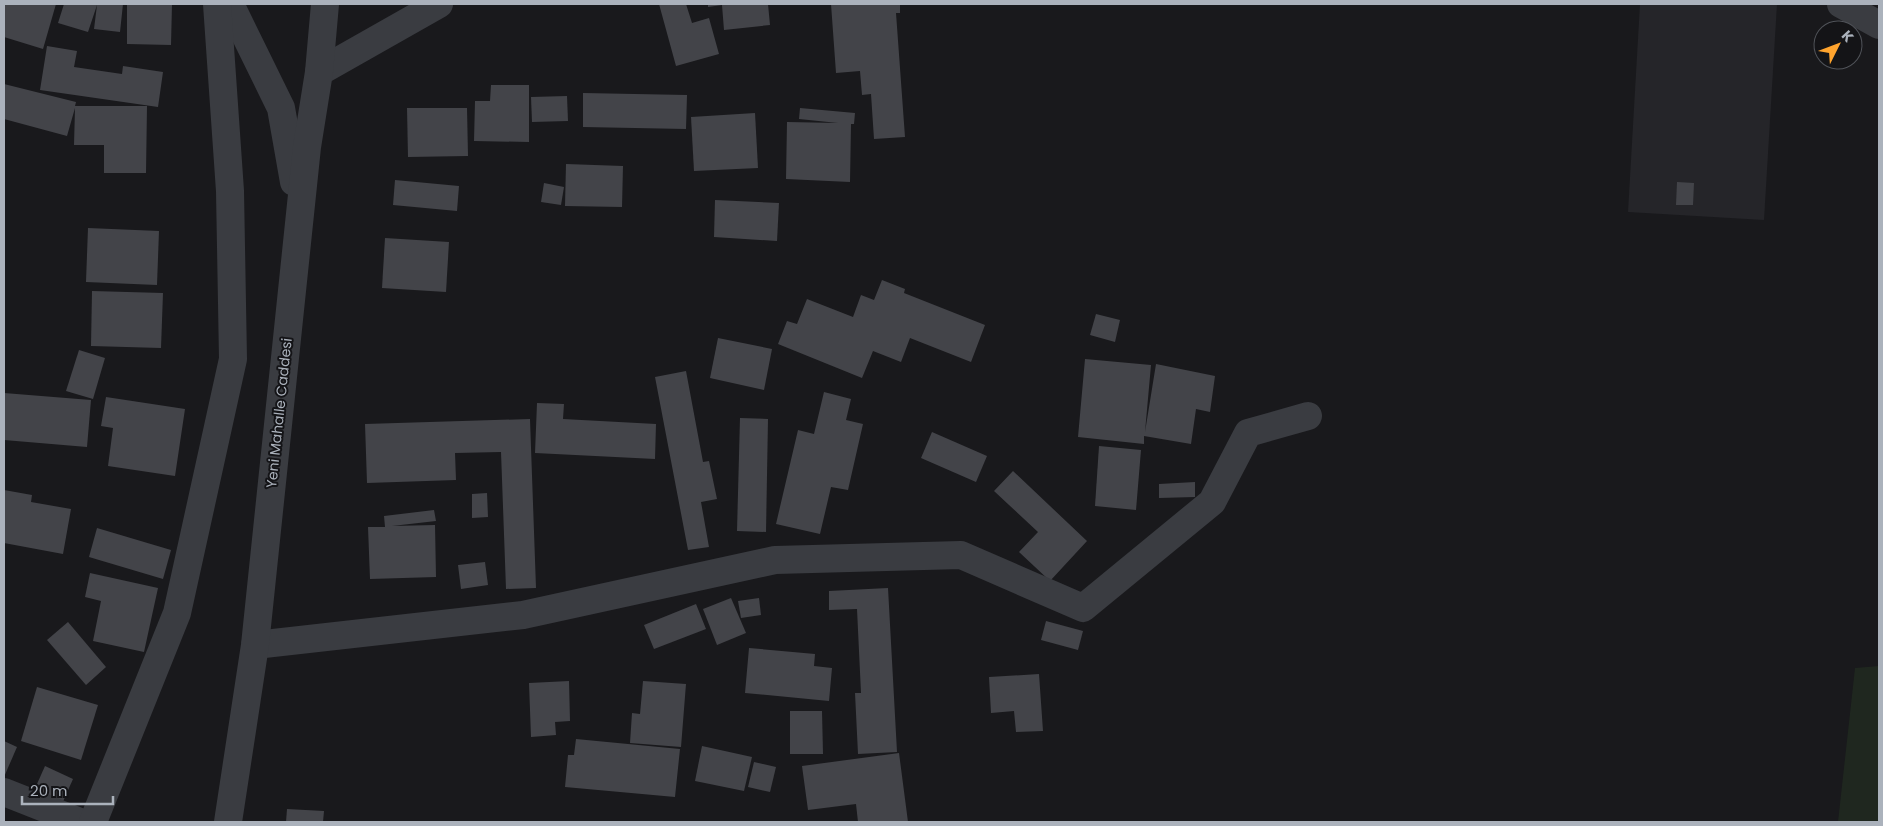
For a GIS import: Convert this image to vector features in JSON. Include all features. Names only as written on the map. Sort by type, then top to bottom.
[{"type":"street","points":[[93,822],[177,612],[233,359],[230,191],[217,4]]},
{"type":"street","points":[[230,4],[281,108],[300,215]]},
{"type":"street","name":"Yeni Mahalle Caddesi","points":[[228,822],[255,645],[307,147],[319,72],[325,4]]},
{"type":"street","points":[[319,72],[439,4]]},
{"type":"street","points":[[1841,4],[1879,25]]},
{"type":"street","points":[[255,645],[522,615],[775,560],[961,556],[1083,608],[1212,502],[1248,433],[1308,416]]},
{"type":"street","points":[[4,792],[80,822]]},
{"type":"shaded area","points":[[1640,4],[1777,4],[1764,220],[1628,212]]},
{"type":"shaded area","points":[[1879,666],[1879,822],[1838,822],[1855,668]]},
{"type":"building","points":[[4,4],[56,4],[43,49],[4,37]]},
{"type":"building","points":[[64,4],[123,4],[120,32],[94,29],[97,5],[88,32],[58,23]]},
{"type":"building","points":[[127,4],[172,4],[171,45],[127,44]]},
{"type":"building","points":[[659,4],[686,4],[692,23],[709,18],[719,54],[676,66]]},
{"type":"building","points":[[708,4],[768,4],[770,25],[724,30],[722,5],[708,7]]},
{"type":"building","points":[[831,4],[900,4],[900,13],[896,13],[905,137],[874,139],[871,94],[862,95],[860,71],[836,73]]},
{"type":"building","points":[[47,46],[77,51],[74,67],[122,74],[123,66],[163,72],[158,107],[40,90]]},
{"type":"building","points":[[4,84],[76,102],[75,106],[147,106],[146,173],[104,173],[104,145],[74,145],[75,108],[67,136],[4,119]]},
{"type":"building","points":[[491,85],[529,85],[529,142],[474,141],[475,101],[490,101]]},
{"type":"building","points":[[583,93],[687,95],[686,129],[583,127]]},
{"type":"building","points":[[567,96],[568,121],[532,122],[531,97]]},
{"type":"building","points":[[407,108],[467,108],[468,156],[408,157]]},
{"type":"building","points":[[800,108],[855,113],[854,124],[851,124],[850,182],[786,179],[787,122],[838,123],[799,119]]},
{"type":"building","points":[[755,113],[758,168],[694,171],[691,117]]},
{"type":"building","points":[[566,164],[623,166],[622,207],[565,206]]},
{"type":"building","points":[[395,180],[459,186],[457,211],[393,205]]},
{"type":"building","points":[[1677,182],[1694,183],[1693,205],[1676,205]]},
{"type":"building","points":[[544,183],[564,187],[561,205],[541,202]]},
{"type":"building","points":[[715,200],[779,203],[777,241],[714,237]]},
{"type":"building","points":[[88,228],[159,231],[157,285],[86,282]]},
{"type":"building","points":[[385,238],[449,242],[446,292],[382,288]]},
{"type":"building","points":[[882,280],[905,289],[904,293],[985,325],[971,362],[910,338],[901,362],[873,351],[862,378],[778,344],[787,321],[797,324],[807,299],[853,317],[861,295],[874,300]]},
{"type":"building","points":[[92,291],[163,293],[161,348],[91,346]]},
{"type":"building","points":[[1096,314],[1120,320],[1115,342],[1090,335]]},
{"type":"building","points":[[718,338],[772,349],[764,390],[710,378]]},
{"type":"building","points":[[79,350],[105,358],[93,399],[66,391]]},
{"type":"building","points":[[1085,359],[1151,365],[1145,432],[1156,364],[1215,376],[1210,412],[1196,409],[1191,444],[1144,436],[1144,444],[1078,437]]},
{"type":"building","points":[[686,371],[703,462],[709,461],[717,499],[701,502],[709,547],[688,550],[655,377]]},
{"type":"building","points":[[824,392],[851,399],[846,420],[863,424],[848,490],[831,487],[820,534],[776,524],[798,430],[814,434]]},
{"type":"building","points":[[4,393],[91,400],[87,447],[4,440]]},
{"type":"building","points":[[106,397],[185,409],[175,476],[108,466],[113,428],[101,426]]},
{"type":"building","points":[[537,403],[564,404],[563,419],[656,424],[655,459],[535,453]]},
{"type":"building","points":[[740,418],[768,419],[766,532],[737,531]]},
{"type":"building","points":[[530,419],[536,588],[506,589],[501,452],[455,453],[456,480],[367,483],[365,424]]},
{"type":"building","points":[[932,432],[987,456],[976,482],[921,458]]},
{"type":"building","points":[[1099,446],[1141,450],[1136,510],[1095,506]]},
{"type":"building","points":[[1013,471],[1087,541],[1050,581],[1019,552],[1038,532],[994,491]]},
{"type":"building","points":[[1195,482],[1195,497],[1159,498],[1159,484]]},
{"type":"building","points":[[4,490],[32,495],[31,502],[71,509],[63,554],[4,543]]},
{"type":"building","points":[[487,493],[488,517],[472,518],[472,494]]},
{"type":"building","points":[[434,510],[436,521],[392,526],[435,525],[436,577],[370,579],[368,527],[385,527],[384,516]]},
{"type":"building","points":[[97,528],[171,550],[163,579],[89,557]]},
{"type":"building","points":[[485,562],[488,585],[461,589],[458,565]]},
{"type":"building","points":[[90,573],[158,588],[144,652],[93,641],[101,601],[85,597]]},
{"type":"building","points":[[888,588],[897,752],[858,754],[855,693],[861,693],[857,609],[829,610],[829,591]]},
{"type":"building","points":[[731,598],[746,633],[717,645],[703,609]]},
{"type":"building","points":[[759,598],[761,615],[741,618],[738,601]]},
{"type":"building","points":[[696,604],[706,629],[654,649],[644,625]]},
{"type":"building","points":[[1046,621],[1083,631],[1078,650],[1041,640]]},
{"type":"building","points":[[68,622],[106,667],[86,685],[47,640]]},
{"type":"building","points":[[749,648],[815,654],[814,666],[832,668],[829,701],[745,693]]},
{"type":"building","points":[[1039,674],[1043,731],[1016,732],[1014,711],[991,713],[989,677]]},
{"type":"building","points":[[569,681],[570,721],[555,722],[556,735],[531,737],[529,683]]},
{"type":"building","points":[[643,681],[686,684],[681,747],[630,743],[632,713],[640,714]]},
{"type":"building","points":[[37,687],[98,705],[81,760],[21,741]]},
{"type":"building","points":[[790,711],[822,711],[823,754],[790,754]]},
{"type":"building","points":[[576,739],[680,749],[675,797],[565,787],[568,755],[574,755]]},
{"type":"building","points":[[4,741],[17,747],[4,777]]},
{"type":"building","points":[[702,746],[752,757],[744,791],[695,781]]},
{"type":"building","points":[[899,753],[908,822],[858,822],[856,804],[808,810],[802,766]]},
{"type":"building","points":[[754,762],[776,767],[770,792],[748,787]]},
{"type":"building","points":[[45,766],[73,779],[61,806],[33,793]]},
{"type":"building","points":[[287,809],[324,811],[323,822],[286,822]]}]
